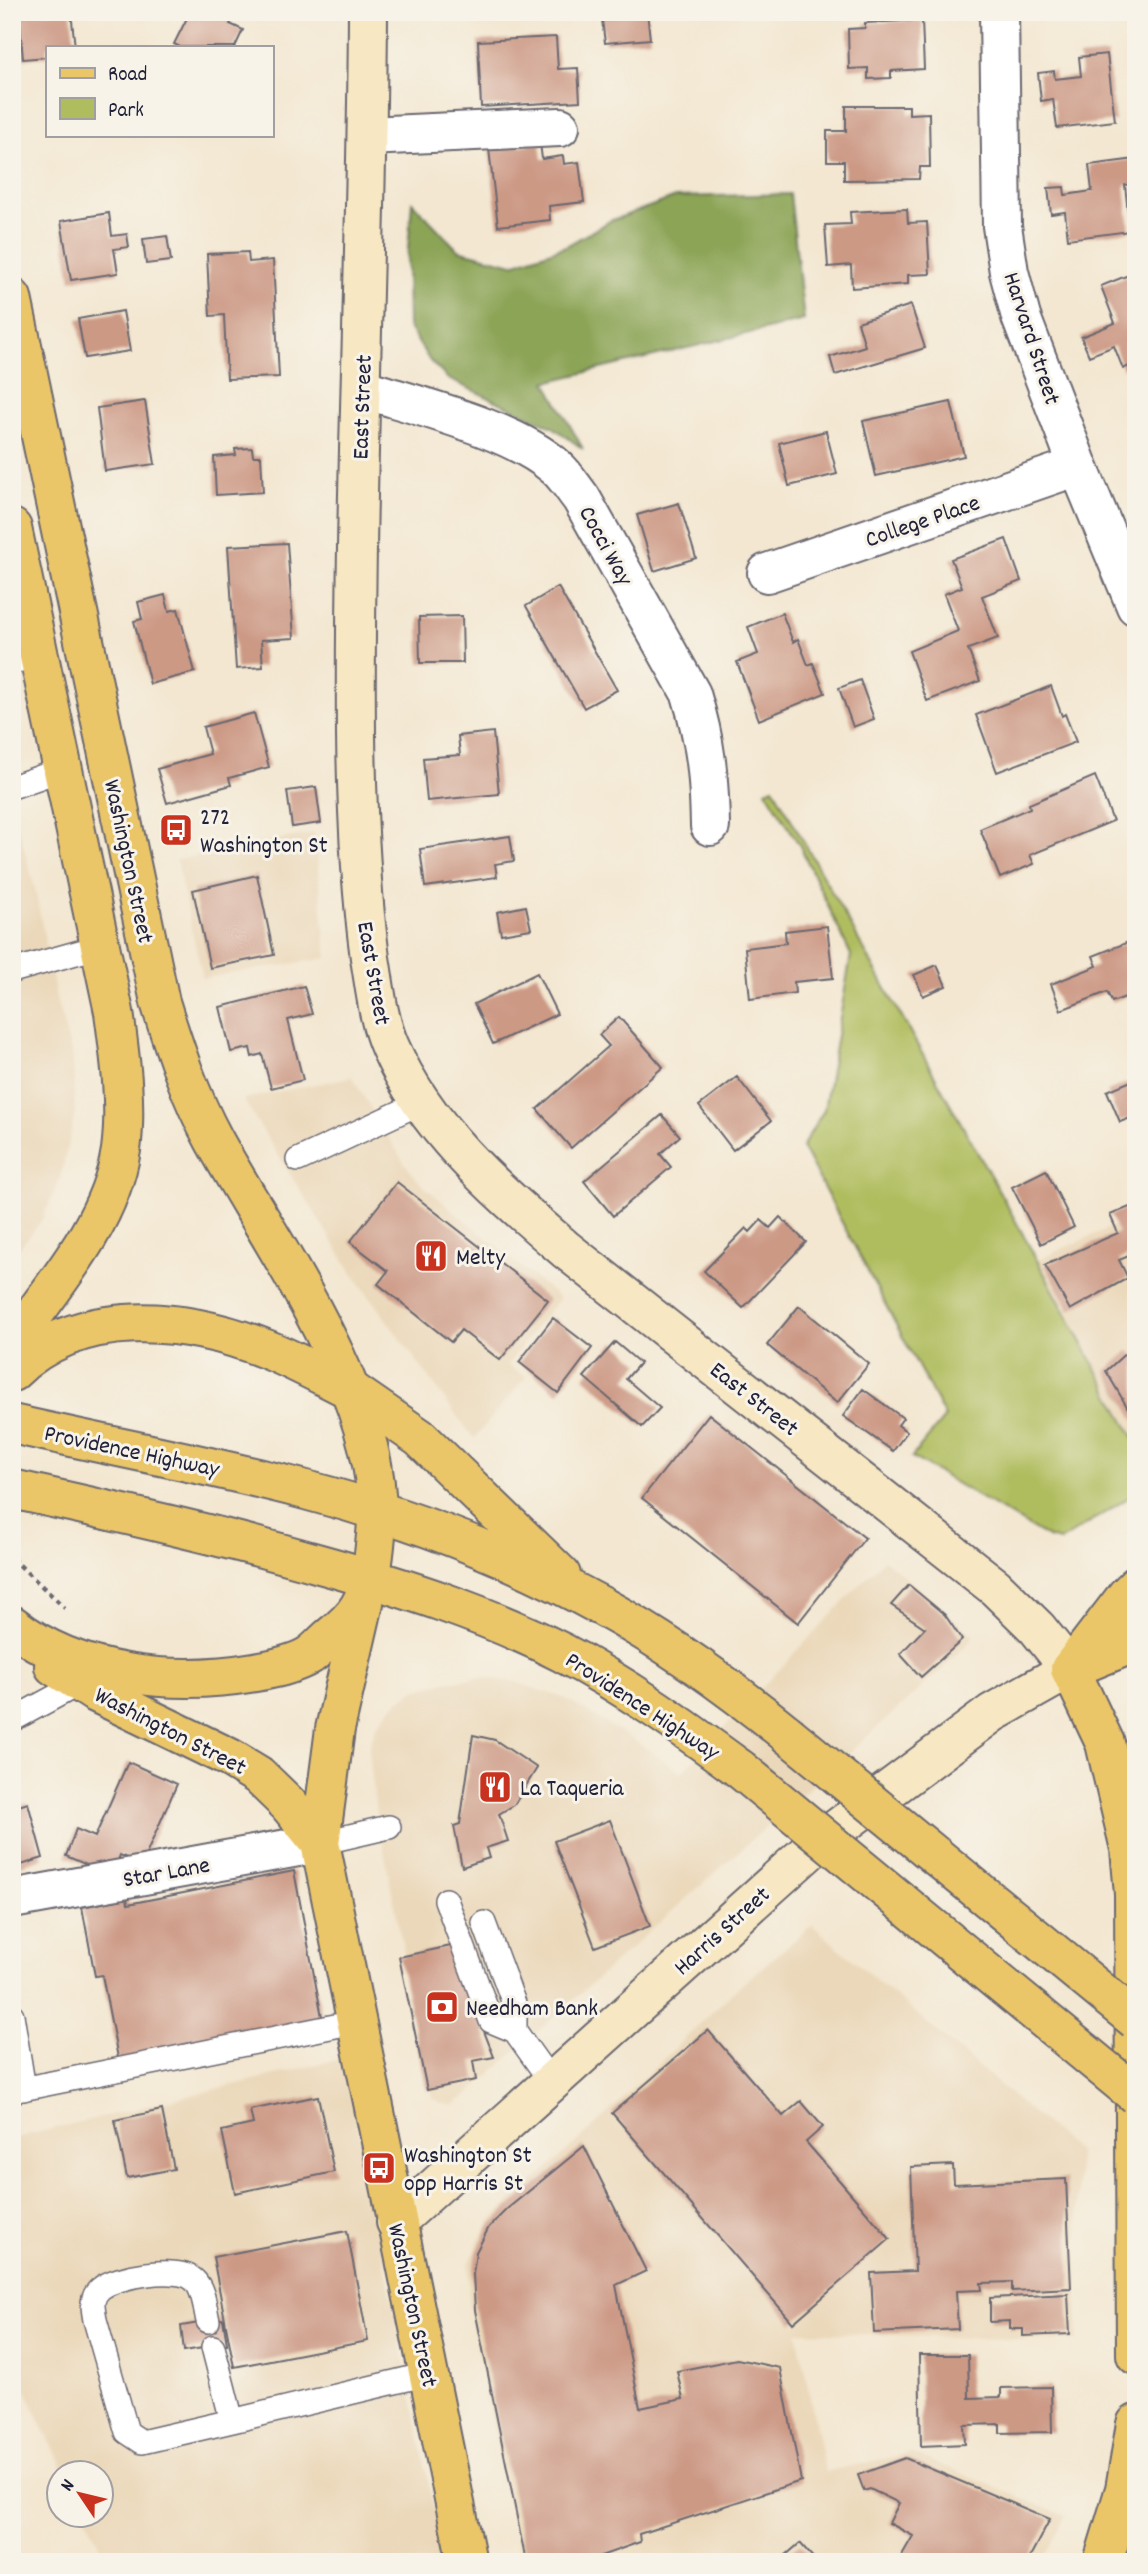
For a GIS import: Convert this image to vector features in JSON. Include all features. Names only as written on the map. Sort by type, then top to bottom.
[{"type":"main road","name":"Washington Street","points":[[12,298],[160,1002],[182,1073],[213,1139],[316,1319],[349,1389],[369,1445],[378,1511],[370,1577],[335,1729],[320,1843],[467,2562]]},
{"type":"main road","name":"Washington Street","points":[[12,528],[26,659],[64,769],[114,1012],[121,1064],[121,1150],[111,1187],[89,1234],[63,1275],[12,1344]]},
{"type":"main road","points":[[12,1372],[24,1360],[51,1343],[88,1329],[114,1324],[159,1323],[197,1328],[268,1349],[349,1389],[420,1438],[583,1596]]},
{"type":"main road","name":"Providence Highway","points":[[12,1424],[242,1474],[378,1511],[499,1556],[583,1596],[699,1666],[786,1733],[1136,2020]]},
{"type":"main road","name":"Providence Highway","points":[[12,1489],[197,1531],[370,1577],[494,1622],[560,1652],[656,1708],[740,1769],[1136,2095]]},
{"type":"main road","points":[[12,1626],[93,1676],[128,1674],[183,1679],[242,1675],[285,1665],[309,1655],[343,1627],[359,1607],[370,1577]]},
{"type":"main road","points":[[1070,1669],[1126,1595],[1136,1586]]},
{"type":"main road","points":[[1070,1669],[1110,1655],[1136,1642]]},
{"type":"main road","points":[[1070,1669],[1105,1743],[1130,1849],[1133,1882],[1136,2355]]},
{"type":"main road","name":"Washington Street","points":[[93,1676],[251,1771],[288,1804],[320,1843]]},
{"type":"main road","points":[[1103,2562],[1125,2489],[1136,2424]]},
{"type":"street","name":"East Street","points":[[368,12],[368,136],[355,626],[357,783],[361,878],[376,998],[388,1044],[433,1122],[513,1204],[565,1249],[995,1587],[1037,1628],[1070,1669]]},
{"type":"street","name":"Harvard Street","points":[[999,12],[1002,226],[1009,272],[1021,317],[1078,466],[1136,606]]},
{"type":"street","points":[[368,136],[560,127]]},
{"type":"street","name":"Cocci Way","points":[[361,387],[485,429],[528,447],[558,468],[580,498],[691,694],[702,729],[708,765],[710,826]]},
{"type":"street","name":"College Place","points":[[767,573],[1078,466]]},
{"type":"street","name":"Harris Street","points":[[397,2222],[819,1842],[992,1713],[1070,1669]]},
{"type":"street","name":"Star Lane","points":[[12,1899],[320,1843]]},
{"type":"lane","points":[[12,787],[64,769]]},
{"type":"lane","points":[[12,971],[101,946]]},
{"type":"lane","points":[[298,1160],[420,1103]]},
{"type":"lane","points":[[12,1720],[93,1676]]},
{"type":"lane","points":[[320,1843],[389,1827]]},
{"type":"lane","points":[[446,1900],[491,2021],[515,2031],[551,2083]]},
{"type":"lane","points":[[484,1923],[515,2006],[515,2031]]},
{"type":"lane","points":[[12,2015],[18,2090],[355,2022]]},
{"type":"lane","points":[[208,2321],[202,2294],[195,2280],[182,2273],[166,2271],[110,2283],[98,2290],[92,2301],[127,2432],[142,2442],[428,2374]]},
{"type":"lane","points":[[214,2347],[232,2421]]},
{"type":"path","points":[[12,1558],[74,1616]]},
{"type":"shaded area","points":[[12,804],[35,889],[58,1007],[73,1057],[75,1114],[60,1179],[42,1220],[12,1257]]},
{"type":"shaded area","points":[[314,833],[327,958],[203,978],[176,860]]},
{"type":"shaded area","points":[[352,1077],[404,1163],[421,1184],[559,1298],[507,1365],[526,1377],[474,1439],[355,1277],[243,1099]]},
{"type":"shaded area","points":[[1136,1216],[1136,1442],[1038,1260]]},
{"type":"shaded area","points":[[884,1559],[973,1635],[970,1641],[939,1672],[467,2095],[453,2105],[441,2103],[432,2097],[375,1804],[369,1749],[376,1727],[393,1706],[414,1690],[444,1682],[481,1677],[516,1682],[566,1699],[637,1742],[681,1773]]},
{"type":"shaded area","points":[[812,1925],[1078,2152],[1077,2341],[797,2332],[825,2472],[911,2453],[1066,2516],[1042,2562],[521,2562],[472,2320],[469,2265],[479,2239],[494,2217],[579,2141],[732,1993]]},
{"type":"shaded area","points":[[344,2058],[444,2562],[107,2562],[91,2528],[116,2528],[116,2458],[58,2458],[12,2362],[12,2139]]},
{"type":"green space","points":[[790,194],[804,320],[546,382],[583,449],[553,427],[448,379],[430,361],[408,326],[407,260],[412,202],[458,250],[513,264],[566,246],[610,221],[676,197]]},
{"type":"green space","points":[[773,787],[1136,1442],[1136,1493],[1060,1541],[1048,1538],[912,1457],[945,1417],[802,1147],[824,1110],[851,955],[800,846],[766,790]]},
{"type":"building","points":[[19,12],[71,12],[75,46],[46,46],[46,57],[23,59]]},
{"type":"building","points":[[190,12],[236,12],[230,24],[243,30],[235,46],[174,44]]},
{"type":"building","points":[[601,12],[647,12],[650,39],[605,43]]},
{"type":"building","points":[[922,20],[924,69],[891,71],[891,78],[868,79],[868,68],[849,69],[848,29],[865,28],[865,23]]},
{"type":"building","points":[[556,37],[558,69],[578,68],[580,101],[481,107],[478,41]]},
{"type":"building","points":[[1107,54],[1115,121],[1057,128],[1053,99],[1041,101],[1038,73],[1054,71],[1055,79],[1081,76],[1079,57]]},
{"type":"building","points":[[846,106],[909,106],[909,114],[929,113],[930,167],[920,167],[919,179],[844,180],[844,161],[827,161],[827,131],[846,131]]},
{"type":"building","points":[[540,143],[542,159],[563,156],[564,164],[579,162],[584,202],[549,206],[550,220],[498,226],[489,149]]},
{"type":"building","points":[[1136,159],[1136,183],[1125,185],[1130,231],[1068,239],[1065,212],[1051,214],[1048,188],[1064,187],[1065,195],[1092,191],[1089,165]]},
{"type":"building","points":[[907,209],[908,223],[927,222],[930,274],[908,275],[908,284],[852,288],[851,265],[828,267],[825,225],[851,224],[850,212]]},
{"type":"building","points":[[109,213],[112,236],[127,234],[129,247],[114,249],[118,273],[71,280],[61,221]]},
{"type":"building","points":[[167,236],[171,261],[146,264],[143,239]]},
{"type":"building","points":[[248,252],[249,262],[273,260],[279,377],[227,379],[224,315],[210,316],[207,254]]},
{"type":"building","points":[[1136,272],[1136,363],[1123,369],[1114,346],[1089,356],[1081,337],[1115,323],[1101,286]]},
{"type":"building","points":[[911,305],[925,348],[835,375],[830,357],[865,346],[858,322]]},
{"type":"building","points":[[123,311],[130,351],[85,358],[78,319]]},
{"type":"building","points":[[145,401],[155,464],[105,471],[97,408]]},
{"type":"building","points":[[951,402],[964,456],[876,476],[863,421]]},
{"type":"building","points":[[826,431],[837,474],[789,486],[779,443]]},
{"type":"building","points":[[252,448],[253,456],[261,456],[263,492],[216,495],[214,457],[236,455],[235,449]]},
{"type":"building","points":[[679,503],[696,558],[654,571],[637,515]]},
{"type":"building","points":[[1006,539],[1021,581],[982,596],[998,638],[968,649],[980,681],[927,701],[909,651],[958,631],[944,594],[962,587],[951,559]]},
{"type":"building","points":[[287,543],[294,638],[261,640],[263,667],[236,669],[228,546]]},
{"type":"building","points":[[558,587],[617,690],[584,708],[526,606]]},
{"type":"building","points":[[165,595],[169,611],[178,609],[195,672],[150,684],[134,621],[142,619],[138,602]]},
{"type":"building","points":[[782,613],[793,642],[798,639],[808,665],[813,663],[825,693],[759,720],[737,662],[758,654],[748,627]]},
{"type":"building","points":[[462,616],[463,663],[420,663],[419,617]]},
{"type":"building","points":[[860,680],[874,719],[853,727],[839,688]]},
{"type":"building","points":[[1051,686],[1062,716],[1065,714],[1076,742],[997,772],[976,715]]},
{"type":"building","points":[[254,713],[269,767],[229,778],[231,785],[167,803],[157,769],[210,754],[203,727]]},
{"type":"building","points":[[493,732],[499,794],[427,801],[423,758],[460,755],[458,736]]},
{"type":"building","points":[[1095,776],[1113,821],[1030,855],[1034,864],[1000,878],[980,829],[1030,808],[1029,804]]},
{"type":"building","points":[[316,787],[321,823],[292,827],[287,791]]},
{"type":"building","points":[[510,836],[514,861],[495,864],[497,877],[425,887],[420,849]]},
{"type":"building","points":[[257,875],[274,955],[210,968],[193,890]]},
{"type":"building","points":[[526,906],[531,929],[501,934],[497,912]]},
{"type":"building","points":[[827,926],[833,978],[794,982],[795,993],[750,999],[745,948],[786,943],[785,931]]},
{"type":"building","points":[[1136,939],[1136,993],[1112,1002],[1107,992],[1061,1010],[1051,984],[1097,966],[1093,956]]},
{"type":"building","points":[[937,965],[946,986],[923,996],[914,975]]},
{"type":"building","points":[[537,973],[557,1014],[493,1044],[474,1004]]},
{"type":"building","points":[[304,986],[312,1014],[288,1020],[303,1080],[271,1088],[262,1054],[252,1057],[250,1048],[231,1052],[220,1007]]},
{"type":"building","points":[[619,1017],[663,1067],[571,1148],[537,1109],[609,1046],[599,1035]]},
{"type":"building","points":[[737,1077],[771,1121],[733,1150],[699,1106]]},
{"type":"building","points":[[1136,1079],[1136,1116],[1120,1122],[1107,1091]]},
{"type":"building","points":[[662,1115],[680,1136],[660,1154],[671,1167],[613,1216],[584,1181]]},
{"type":"building","points":[[1046,1170],[1074,1227],[1041,1244],[1012,1187]]},
{"type":"building","name":"Melty","points":[[397,1182],[548,1300],[500,1360],[461,1330],[451,1342],[378,1284],[388,1271],[350,1242]]},
{"type":"building","points":[[1132,1206],[1136,1215],[1136,1253],[1119,1260],[1128,1278],[1070,1310],[1045,1265],[1118,1233],[1110,1215]]},
{"type":"building","points":[[780,1217],[806,1242],[743,1308],[704,1271],[746,1228],[750,1232],[761,1220],[770,1228]]},
{"type":"building","points":[[799,1306],[869,1364],[837,1403],[767,1345]]},
{"type":"building","points":[[553,1318],[592,1348],[558,1393],[519,1362]]},
{"type":"building","points":[[615,1342],[640,1363],[626,1379],[660,1408],[642,1427],[584,1377]]},
{"type":"building","points":[[1129,1350],[1136,1357],[1136,1422],[1106,1371]]},
{"type":"building","points":[[863,1389],[903,1418],[898,1425],[907,1432],[893,1451],[843,1416]]},
{"type":"building","points":[[709,1414],[865,1538],[798,1623],[642,1498]]},
{"type":"building","points":[[909,1585],[945,1615],[962,1640],[921,1677],[900,1654],[925,1628],[891,1605]]},
{"type":"building","name":"La Taqueria","points":[[473,1735],[495,1740],[537,1768],[514,1805],[499,1814],[508,1841],[486,1848],[489,1858],[462,1867],[454,1826],[460,1824]]},
{"type":"building","points":[[128,1762],[177,1784],[142,1864],[120,1855],[112,1876],[66,1856],[76,1829],[95,1837]]},
{"type":"building","points":[[28,1803],[43,1858],[12,1868],[12,1808]]},
{"type":"building","points":[[610,1820],[650,1926],[595,1947],[554,1841]]},
{"type":"building","points":[[294,1871],[323,2022],[119,2063],[102,1975],[95,1976],[82,1907],[127,1898],[128,1904]]},
{"type":"building","name":"Needham Bank","points":[[451,1946],[494,2057],[473,2061],[476,2080],[427,2090],[399,1957]]},
{"type":"building","points":[[708,2030],[783,2116],[801,2101],[823,2127],[806,2142],[890,2239],[793,2323],[612,2113]]},
{"type":"building","points":[[318,2096],[334,2172],[235,2193],[222,2131],[253,2124],[250,2110]]},
{"type":"building","points":[[162,2110],[174,2169],[127,2178],[115,2120]]},
{"type":"building","points":[[584,2146],[646,2271],[616,2285],[640,2408],[683,2399],[677,2371],[737,2359],[780,2368],[801,2481],[639,2534],[640,2542],[584,2562],[526,2562],[475,2310],[473,2274],[476,2252],[489,2227],[507,2209]]},
{"type":"building","points":[[953,2165],[954,2184],[1066,2179],[1071,2288],[1012,2291],[1012,2282],[981,2283],[982,2290],[956,2291],[958,2329],[874,2333],[871,2273],[915,2271],[911,2167]]},
{"type":"building","points":[[347,2231],[368,2341],[234,2367],[213,2257]]},
{"type":"building","points":[[1068,2294],[1070,2334],[1023,2336],[1023,2329],[1010,2329],[1010,2321],[990,2322],[990,2298]]},
{"type":"building","points":[[223,2319],[227,2344],[184,2351],[181,2326]]},
{"type":"building","points":[[919,2355],[968,2355],[969,2398],[1001,2397],[1001,2388],[1051,2387],[1052,2432],[1000,2433],[1000,2424],[964,2425],[965,2444],[921,2446]]},
{"type":"building","points":[[905,2458],[1050,2519],[1027,2562],[898,2562],[913,2536],[889,2523],[899,2503],[870,2489],[864,2491],[858,2475]]},
{"type":"building","points":[[800,2543],[817,2562],[778,2562]]},
{"type":"place","name":"272 Washington St","points":[[176,830]]},
{"type":"place","name":"Melty","points":[[431,1256]]},
{"type":"place","name":"La Taqueria","points":[[495,1787]]},
{"type":"place","name":"Needham Bank","points":[[442,2007]]},
{"type":"place","name":"Washington St opp Harris St","points":[[379,2168]]}]
